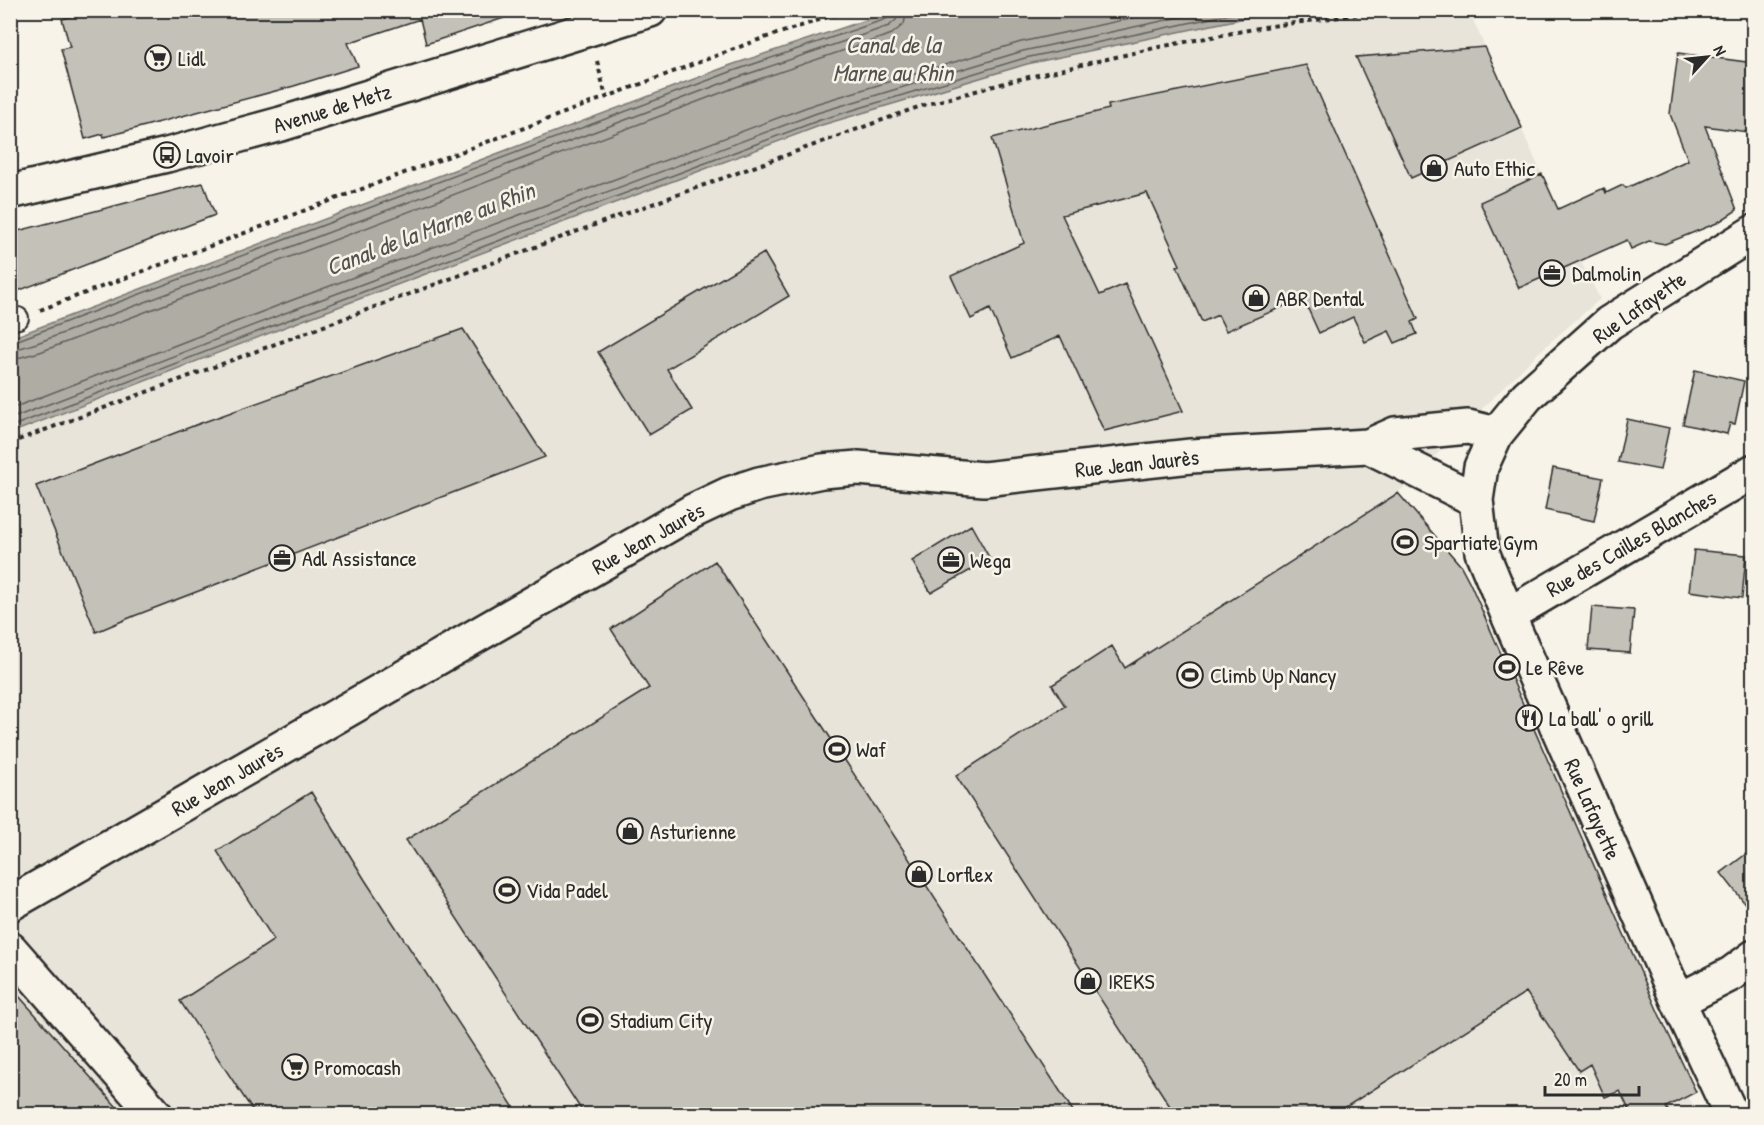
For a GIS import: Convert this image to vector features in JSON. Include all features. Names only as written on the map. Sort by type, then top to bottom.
[{"type":"street","name":"Avenue de Metz","points":[[10,192],[167,155],[281,123],[650,10]]},
{"type":"street","name":"Rue Lafayette","points":[[1731,1114],[1678,1001],[1508,615],[1482,552],[1476,500],[1481,467],[1496,434],[1527,396],[1610,323],[1754,232]]},
{"type":"street","name":"Rue Jean Jaurès","points":[[10,904],[693,512],[729,494],[759,484],[822,471],[858,468],[984,479],[1191,456],[1368,446],[1395,434],[1468,427],[1496,434]]},
{"type":"street","name":"Rue Jean Jaurès","points":[[1368,446],[1476,500]]},
{"type":"street","name":"Rue des Cailles Blanches","points":[[1508,615],[1754,471]]},
{"type":"street","points":[[10,949],[155,1114]]},
{"type":"street","points":[[1678,1001],[1731,974],[1754,957]]},
{"type":"path","points":[[14,319],[758,40],[850,10]]},
{"type":"path","points":[[10,443],[921,106],[1012,81],[1160,47],[1264,27],[1391,10]]},
{"type":"path","points":[[599,69],[606,97]]},
{"type":"shaded area","points":[[1278,11],[1469,11],[1580,260],[1600,299],[1539,352],[1398,493],[1461,566],[1659,1014],[1697,1092],[1688,1096],[1697,1114],[11,1114],[11,433],[298,322],[822,125],[1027,64]]},
{"type":"water","name":"Canal de la Marne au Rhin","points":[[893,11],[1278,11],[1027,64],[822,125],[298,322],[11,433],[11,338],[731,65]]},
{"type":"building","points":[[94,10],[512,10],[513,15],[426,44],[420,19],[348,43],[358,66],[294,86],[104,137],[103,134],[85,139],[61,49],[70,47],[62,19]]},
{"type":"building","points":[[1485,47],[1522,128],[1411,178],[1356,57]]},
{"type":"building","points":[[1678,53],[1754,63],[1754,133],[1705,126],[1737,210],[1717,223],[1665,244],[1649,241],[1631,249],[1627,240],[1519,288],[1480,202],[1542,174],[1558,209],[1604,188],[1606,193],[1623,185],[1626,188],[1688,160],[1670,114]]},
{"type":"building","points":[[1306,65],[1418,319],[1412,322],[1417,334],[1395,343],[1389,331],[1365,342],[1353,317],[1319,333],[1303,298],[1226,331],[1218,315],[1202,322],[1177,266],[1180,265],[1147,193],[1062,215],[1100,295],[1125,284],[1183,411],[1104,431],[1060,336],[1012,358],[990,309],[971,319],[951,276],[1024,243],[992,138],[1109,109],[1108,105]]},
{"type":"building","points":[[203,183],[215,215],[10,294],[10,233]]},
{"type":"building","points":[[764,253],[789,296],[667,369],[692,410],[649,435],[598,352]]},
{"type":"building","points":[[463,329],[545,457],[96,632],[36,486],[201,423]]},
{"type":"building","points":[[1695,370],[1744,381],[1735,424],[1730,423],[1727,434],[1683,424]]},
{"type":"building","points":[[1627,419],[1669,428],[1660,470],[1618,462]]},
{"type":"building","points":[[1553,468],[1603,478],[1594,521],[1545,510]]},
{"type":"building","points":[[1398,493],[1461,566],[1470,583],[1659,1014],[1696,1092],[1666,1107],[1670,1114],[1631,1114],[1620,1091],[1605,1097],[1590,1064],[1579,1071],[1526,992],[1335,1114],[1175,1114],[956,776],[1065,706],[1052,685],[1112,646],[1125,668]]},
{"type":"building","name":"Wega","points":[[971,525],[990,559],[931,593],[912,561]]},
{"type":"building","points":[[1694,550],[1746,555],[1742,598],[1689,591]]},
{"type":"building","points":[[715,561],[1075,1114],[584,1114],[406,840],[649,688],[611,629]]},
{"type":"building","points":[[1592,607],[1634,610],[1630,653],[1588,650]]},
{"type":"building","points":[[311,792],[365,880],[518,1114],[255,1114],[180,1001],[274,940],[217,851]]},
{"type":"building","points":[[1754,848],[1754,915],[1721,873]]},
{"type":"building","points":[[10,986],[34,1013],[123,1114],[10,1114]]},
{"type":"place","name":"Lidl","points":[[158,58]]},
{"type":"place","name":"Lavoir","points":[[167,155]]},
{"type":"place","name":"Auto Ethic","points":[[1434,168]]},
{"type":"place","name":"Dalmolin","points":[[1552,273]]},
{"type":"place","name":"ABR Dental","points":[[1256,298]]},
{"type":"place","name":"Spartiate Gym","points":[[1405,542]]},
{"type":"place","name":"Adl Assistance","points":[[282,558]]},
{"type":"place","name":"Wega","points":[[951,560]]},
{"type":"place","name":"Le Rêve","points":[[1507,667]]},
{"type":"place","name":"Climb Up Nancy","points":[[1190,675]]},
{"type":"place","name":"La ball' o grill","points":[[1529,718]]},
{"type":"place","name":"Waf","points":[[837,749]]},
{"type":"place","name":"Asturienne","points":[[630,831]]},
{"type":"place","name":"Lorflex","points":[[919,874]]},
{"type":"place","name":"Vida Padel","points":[[507,890]]},
{"type":"place","name":"IREKS","points":[[1088,981]]},
{"type":"place","name":"Stadium City","points":[[590,1020]]},
{"type":"place","name":"Promocash","points":[[295,1067]]}]
